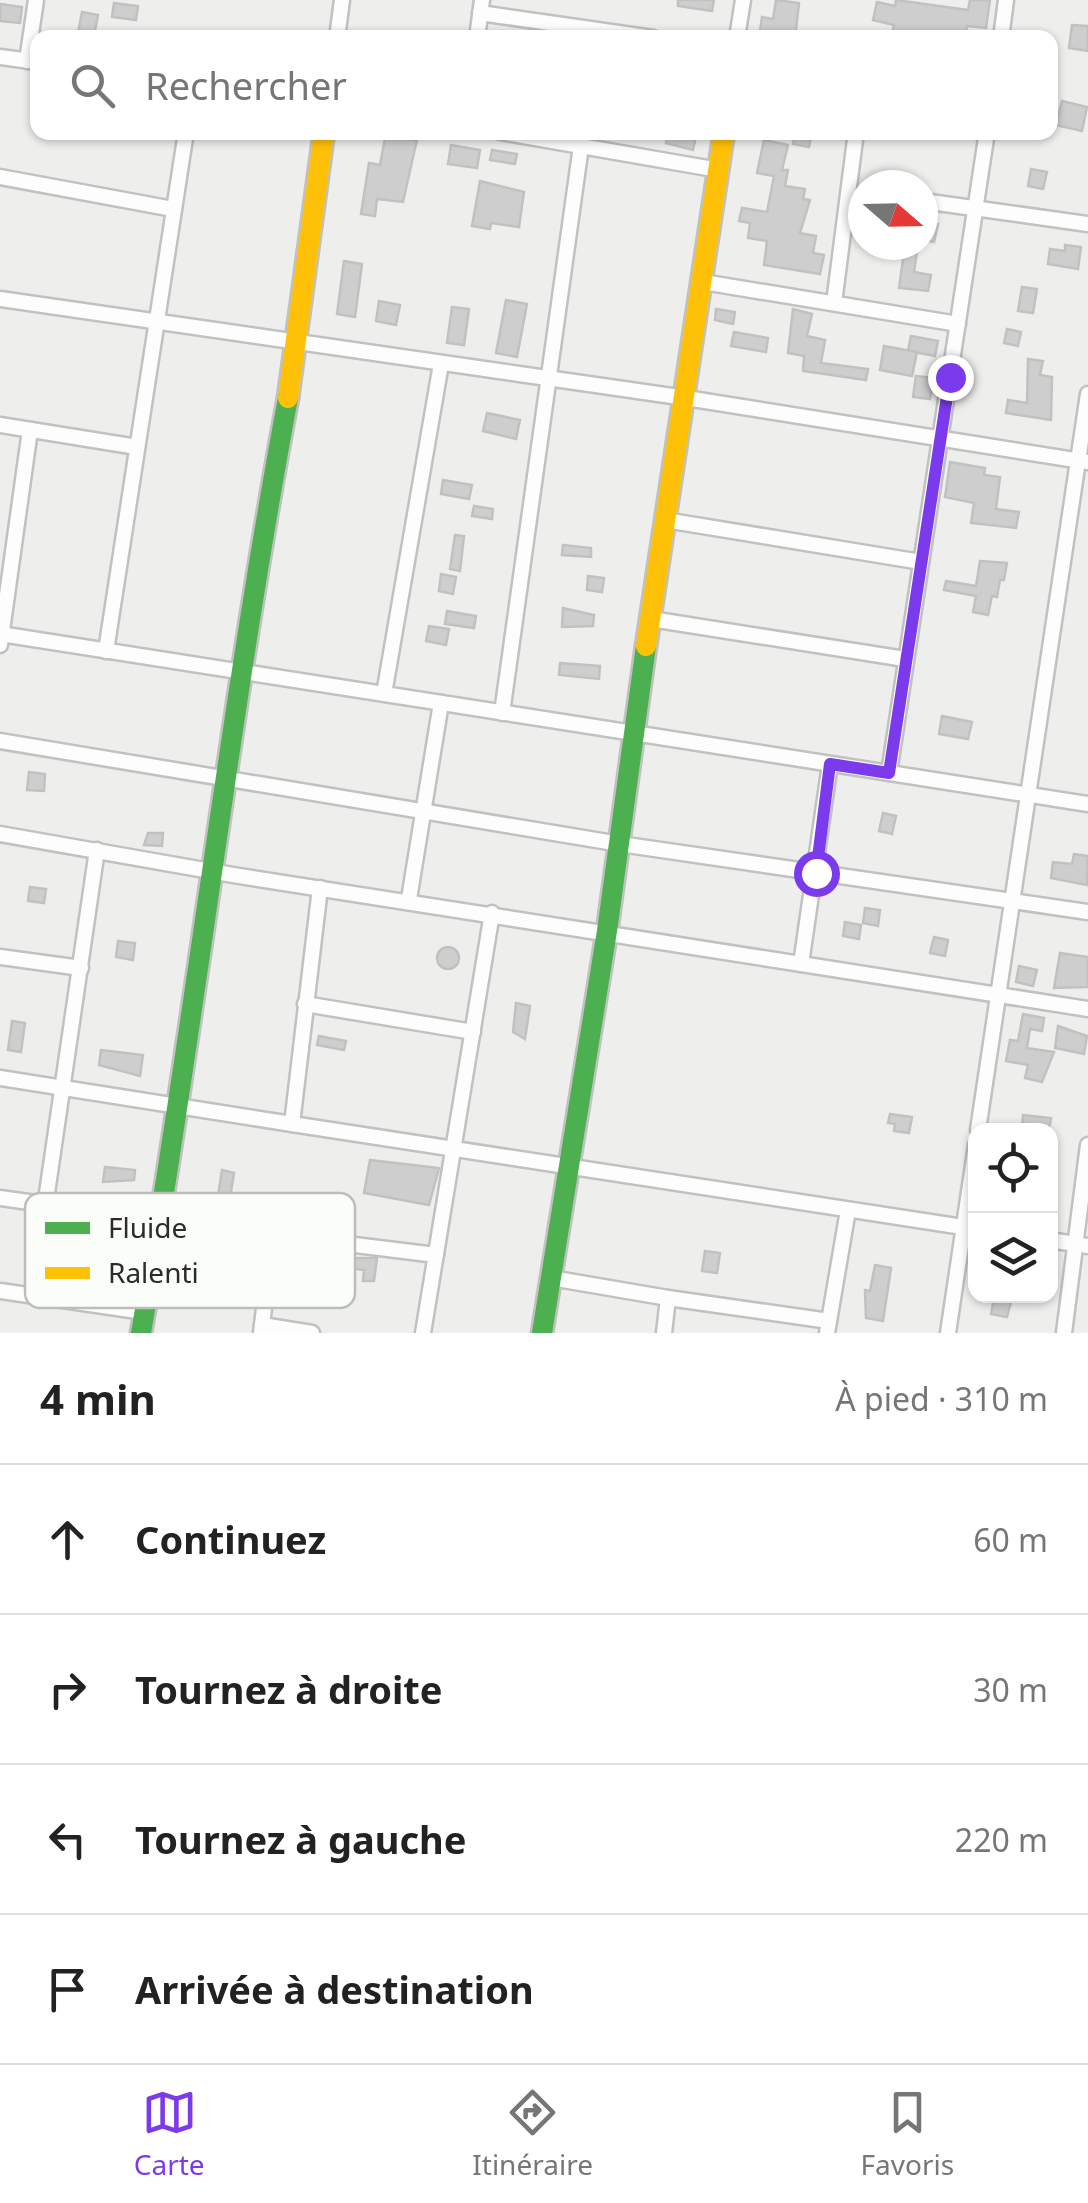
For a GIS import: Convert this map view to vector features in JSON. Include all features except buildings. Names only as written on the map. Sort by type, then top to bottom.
[{"type":"street","points":[[34,30],[36,0]]},
{"type":"street","points":[[338,30],[342,0]]},
{"type":"street","points":[[738,30],[742,0]]},
{"type":"street","points":[[1001,30],[1006,0]]},
{"type":"street","points":[[481,6],[610,30]]},
{"type":"street","points":[[0,57],[30,62]]},
{"type":"street","points":[[106,650],[185,140]]},
{"type":"street","points":[[166,1193],[212,871],[298,342],[323,140]]},
{"type":"street","points":[[546,140],[719,170]]},
{"type":"street","points":[[542,1333],[607,931],[723,140]]},
{"type":"street","points":[[856,140],[856,170]]},
{"type":"street","points":[[889,773],[985,140]]},
{"type":"street","points":[[502,712],[580,146]]},
{"type":"street","points":[[0,177],[174,209]]},
{"type":"street","points":[[938,202],[1088,224]]},
{"type":"street","points":[[834,303],[848,231]]},
{"type":"street","points":[[703,282],[958,324]]},
{"type":"street","points":[[0,299],[686,398],[1083,461]]},
{"type":"street","points":[[384,694],[441,364]]},
{"type":"street","points":[[979,1123],[1010,900],[1083,461],[1088,394]]},
{"type":"street","points":[[0,425],[136,447]]},
{"type":"street","points":[[30,430],[0,638],[106,650],[1088,804]]},
{"type":"street","points":[[665,520],[922,562]]},
{"type":"street","points":[[650,619],[905,659]]},
{"type":"street","points":[[410,900],[441,703]]},
{"type":"street","points":[[0,742],[620,844],[1088,912]]},
{"type":"street","points":[[801,964],[830,764]]},
{"type":"street","points":[[0,834],[1088,1009]]},
{"type":"street","points":[[45,1193],[97,850]]},
{"type":"street","points":[[292,1124],[320,888]]},
{"type":"street","points":[[423,1333],[492,913]]},
{"type":"street","points":[[0,957],[81,968]]},
{"type":"street","points":[[305,1004],[473,1032]]},
{"type":"street","points":[[0,1078],[968,1228]]},
{"type":"street","points":[[1064,1333],[1083,1245],[1088,1145]]},
{"type":"street","points":[[0,1198],[25,1201]]},
{"type":"street","points":[[551,1278],[828,1327],[848,1210]]},
{"type":"street","points":[[948,1333],[968,1238]]},
{"type":"street","points":[[1058,1241],[1083,1245]]},
{"type":"street","points":[[355,1245],[436,1255]]},
{"type":"street","points":[[0,1291],[25,1295]]},
{"type":"street","points":[[664,1333],[668,1298]]},
{"type":"street","points":[[81,1308],[142,1323]]},
{"type":"street","points":[[261,1329],[312,1333]]},
{"type":"traffic: fast","points":[[164,1193],[248,631],[288,398]]},
{"type":"traffic: fast","points":[[542,1333],[607,931],[646,646]]},
{"type":"traffic: fast","points":[[141,1333],[145,1308]]},
{"type":"traffic: slow","points":[[288,398],[323,140]]},
{"type":"traffic: slow","points":[[646,646],[723,140]]},
{"type":"route","points":[[816,873],[830,764],[889,773],[950,377]]}]
